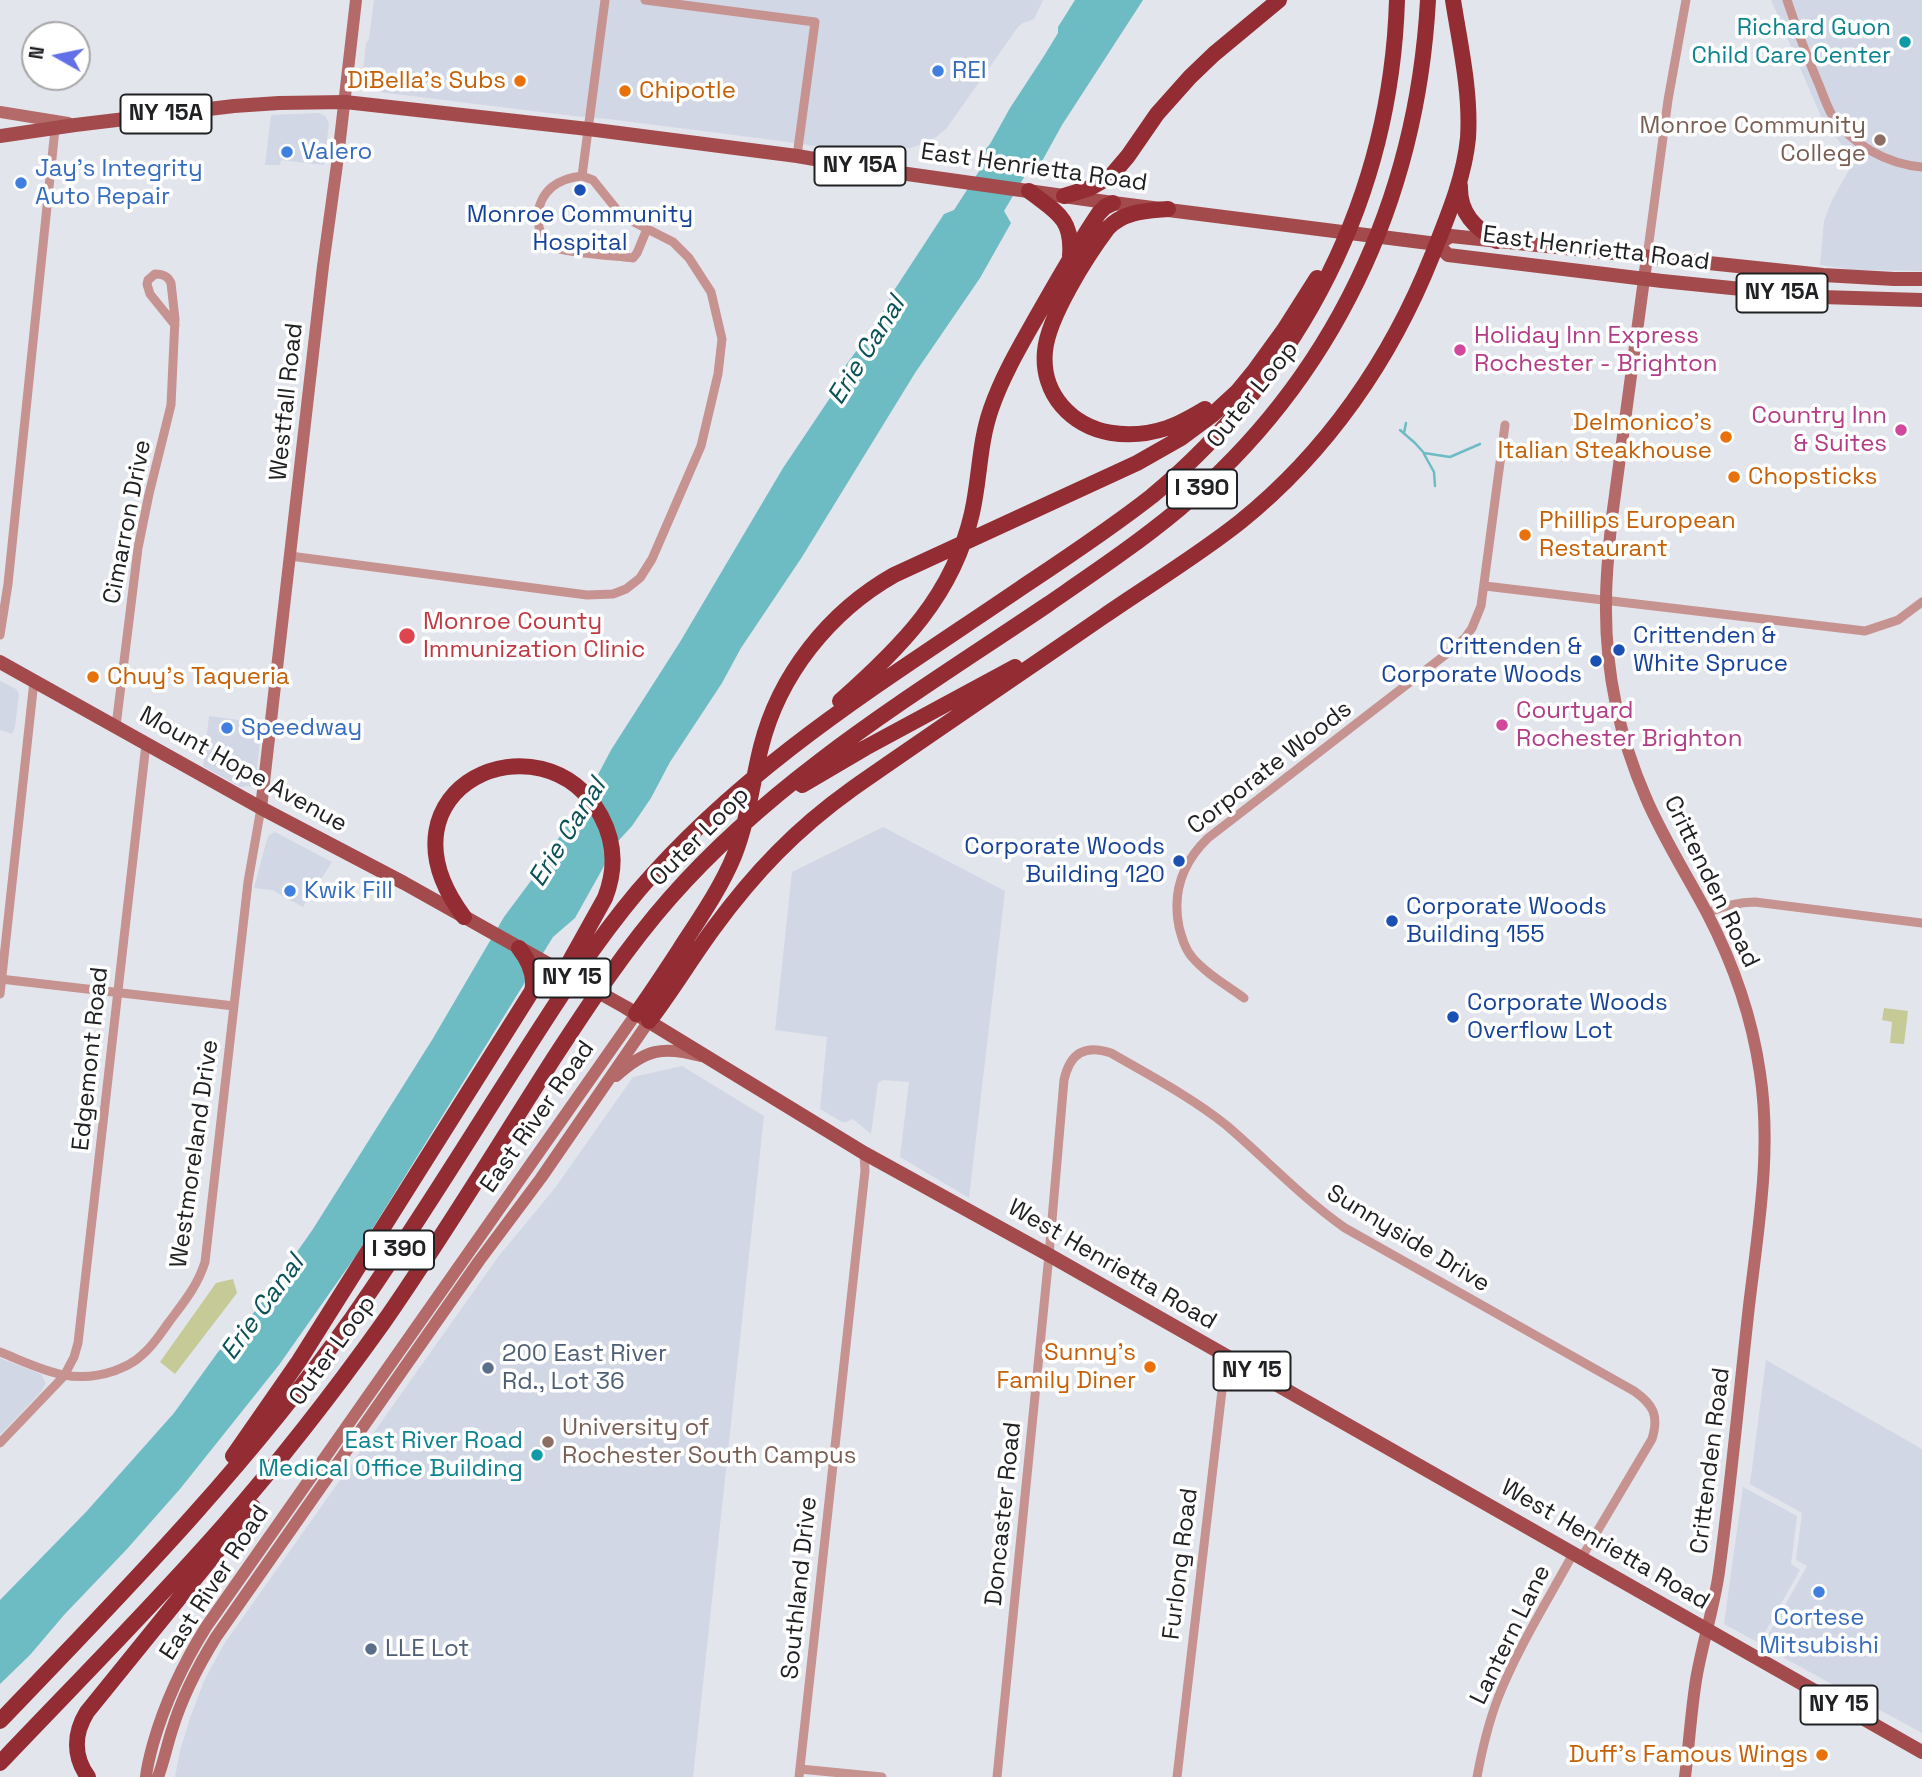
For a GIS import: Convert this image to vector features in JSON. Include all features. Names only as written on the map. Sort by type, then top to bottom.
[{"type":"highway","points":[[1064,196],[1090,188],[1111,176],[1157,114],[1190,77],[1279,0]]},
{"type":"highway","name":"Outer Loop","points":[[0,1721],[180,1531],[257,1442],[339,1336],[401,1246],[577,970],[629,902],[691,834],[734,793],[834,715],[1112,526],[1177,474],[1219,433],[1252,395],[1277,362],[1321,291],[1358,208],[1380,127],[1392,62],[1397,0]]},
{"type":"highway","name":"Outer Loop","points":[[0,1763],[223,1527],[304,1429],[389,1314],[436,1244],[609,974],[672,895],[718,847],[799,775],[1152,531],[1216,476],[1274,413],[1328,336],[1353,291],[1381,229],[1402,165],[1416,107],[1428,0]]},
{"type":"highway","points":[[1453,0],[1468,97],[1468,137],[1460,190],[1463,208],[1474,225],[1497,241]]},
{"type":"highway","points":[[637,1014],[721,885],[741,836],[761,746],[771,715],[794,670],[819,637],[857,599],[885,580],[1131,466],[1181,438],[1212,415],[1237,392],[1255,370],[1307,295],[1338,238],[1359,191],[1380,127]]},
{"type":"highway","points":[[637,1014],[671,992],[737,897],[799,830],[852,789],[1227,532],[1279,488],[1314,451],[1383,357],[1407,314],[1429,243],[1464,165]]},
{"type":"highway","points":[[1029,191],[1055,211],[1068,226],[1072,241],[1070,258]]},
{"type":"highway","points":[[773,761],[892,653],[943,588],[959,555],[970,522],[982,443],[994,401],[1014,356],[1070,258],[1099,213],[1113,203]]},
{"type":"highway","points":[[1168,209],[1132,214],[1112,224],[1101,237],[1067,294],[1051,325],[1045,351],[1047,376],[1056,398],[1074,417],[1096,429],[1122,434],[1156,431],[1188,419],[1220,399],[1233,389],[1270,348]]},
{"type":"highway","points":[[755,813],[852,755],[1104,616]]},
{"type":"highway","points":[[464,917],[447,892],[436,860],[436,831],[444,807],[460,788],[491,771],[518,766],[543,769],[578,788],[592,802],[611,841],[611,877],[605,898],[487,1111]]},
{"type":"highway","points":[[180,1531],[299,1361],[531,991],[534,983],[531,970],[519,948]]},
{"type":"highway","points":[[88,1777],[81,1765],[77,1744],[79,1727],[87,1712],[296,1455],[345,1386],[389,1314]]},
{"type":"main road","name":"East Henrietta Road","points":[[2,134],[258,104],[345,102],[797,156],[1113,203],[1429,243],[1447,254],[1821,298],[1922,300]]},
{"type":"main road","name":"East Henrietta Road","points":[[1429,243],[1451,236],[1823,275],[1922,279]]},
{"type":"main road","name":"Mount Hope Avenue","points":[[0,662],[261,808],[464,917]]},
{"type":"main road","name":"West Henrietta Road","points":[[464,917],[637,1014],[864,1153],[1578,1554],[1922,1752]]},
{"type":"street","name":"Westfall Road","points":[[261,808],[356,0]]},
{"type":"street","points":[[582,176],[605,0]]},
{"type":"street","points":[[645,0],[815,22],[797,156]]},
{"type":"street","points":[[1647,257],[1668,100],[1686,0]]},
{"type":"street","points":[[1787,0],[1832,114],[1850,135],[1870,150],[1905,166],[1922,167]]},
{"type":"street","points":[[0,112],[75,125]]},
{"type":"street","points":[[0,635],[8,584],[55,129]]},
{"type":"street","points":[[290,556],[587,595],[613,594],[640,578],[653,559],[701,446],[715,391],[722,339],[711,292],[689,258],[673,242],[622,216],[593,180],[582,176],[568,178],[553,186],[544,195],[538,208],[539,229],[547,241],[558,249],[633,258],[647,229]]},
{"type":"street","name":"Crittenden Road","points":[[1647,257],[1612,517],[1606,600],[1610,675],[1628,751],[1655,818],[1707,913],[1735,977],[1753,1036],[1762,1086],[1765,1143],[1762,1194],[1727,1511],[1708,1630],[1696,1679],[1685,1777]]},
{"type":"street","name":"Cimarron Drive","points":[[116,726],[138,548],[171,405],[175,325],[171,283],[165,275],[155,274],[148,280],[148,289],[175,325]]},
{"type":"street","name":"Corporate Woods","points":[[1244,998],[1203,969],[1193,959],[1182,938],[1177,898],[1184,870],[1197,848],[1208,838],[1465,638],[1478,617],[1485,586],[1505,425]]},
{"type":"street","points":[[1485,586],[1865,631],[1898,620],[1922,602]]},
{"type":"street","points":[[0,994],[34,681]]},
{"type":"street","name":"Edgemont Road","points":[[64,1376],[74,1357],[81,1322],[146,744]]},
{"type":"street","name":"Westmoreland Drive","points":[[64,1376],[81,1377],[106,1373],[135,1361],[149,1348],[194,1289],[201,1275],[205,1262],[248,882],[261,808]]},
{"type":"street","points":[[1707,913],[1724,905],[1755,902],[1922,923]]},
{"type":"street","points":[[1,980],[234,1006]]},
{"type":"street","name":"East River Road","points":[[159,1777],[178,1712],[191,1681],[212,1644],[596,1097],[637,1014]]},
{"type":"street","name":"East River Road","points":[[146,1777],[167,1701],[206,1627],[637,1014]]},
{"type":"street","name":"Sunnyside Drive","points":[[1049,1255],[1066,1073],[1076,1055],[1089,1049],[1097,1049],[1125,1061],[1212,1115],[1307,1200],[1345,1228],[1634,1391],[1649,1403],[1655,1420],[1652,1440],[1578,1554]]},
{"type":"street","points":[[596,1097],[639,1057],[652,1052],[675,1050],[709,1059]]},
{"type":"street","name":"Southland Drive","points":[[799,1773],[865,1171],[864,1153]]},
{"type":"street","name":"Doncaster Road","points":[[997,1777],[1049,1255]]},
{"type":"street","points":[[0,1352],[64,1376],[0,1443]]},
{"type":"street","name":"Furlong Road","points":[[1177,1777],[1226,1356]]},
{"type":"street","name":"Lantern Lane","points":[[1477,1777],[1484,1741],[1498,1697],[1524,1644],[1578,1554]]},
{"type":"street","points":[[799,1773],[882,1777]]},
{"type":"shaded area","points":[[374,0],[1043,0],[1034,19],[1018,27],[946,129],[925,143],[911,148],[887,150],[881,156],[781,141],[363,90],[361,88],[366,43],[369,39]]},
{"type":"shaded area","name":"Monroe Community College","points":[[1771,0],[1922,0],[1922,271],[1854,270],[1820,265],[1824,221],[1832,200],[1854,161],[1822,119]]},
{"type":"shaded area","points":[[319,113],[325,116],[329,123],[324,165],[281,160],[280,165],[265,165],[271,115]]},
{"type":"shaded area","points":[[0,681],[16,689],[19,694],[12,734],[0,730]]},
{"type":"shaded area","points":[[209,716],[262,723],[256,777],[251,786],[240,787],[203,766]]},
{"type":"shaded area","points":[[883,827],[1005,891],[969,1198],[900,1157],[909,1082],[883,1080],[878,1083],[871,1134],[853,1119],[842,1122],[820,1109],[827,1037],[775,1030],[792,872]]},
{"type":"shaded area","points":[[275,832],[332,862],[303,907],[272,890],[254,888],[267,839]]},
{"type":"shaded area","name":"University of Rochester South Campus","points":[[682,1066],[764,1116],[693,1777],[175,1777],[190,1718],[204,1681],[224,1644],[498,1257],[555,1188],[633,1077]]},
{"type":"shaded area","points":[[0,1358],[41,1374],[46,1383],[42,1391],[0,1435]]},
{"type":"shaded area","points":[[1766,1360],[1922,1449],[1922,1733],[1762,1646],[1807,1566],[1796,1560],[1802,1513],[1750,1484]]},
{"type":"shaded area","points":[[1743,1487],[1797,1516],[1791,1564],[1800,1570],[1759,1643],[1724,1624]]},
{"type":"green space","points":[[1884,1008],[1908,1011],[1904,1044],[1890,1043],[1892,1022],[1882,1020]]},
{"type":"green space","points":[[233,1279],[237,1293],[175,1374],[160,1362],[216,1283]]},
{"type":"water","name":"Erie Canal","points":[[1075,0],[1143,0],[1062,125],[1041,163],[1032,164],[1004,211],[1011,223],[980,278],[915,373],[802,557],[741,648],[722,683],[670,762],[651,798],[632,826],[609,851],[603,868],[575,918],[553,937],[355,1257],[279,1365],[180,1489],[30,1655],[0,1684],[0,1600],[86,1512],[174,1413],[218,1352],[257,1309],[313,1229],[432,1040],[504,917],[533,878],[583,796],[592,786],[611,750],[680,642],[783,468],[840,383],[846,365],[879,320],[893,292],[944,214],[954,210],[985,162],[982,153],[1058,33],[1058,27]]},
{"type":"waterway","points":[[1404,433],[1406,423]]},
{"type":"waterway","points":[[1400,430],[1424,453],[1450,457],[1480,444]]},
{"type":"waterway","points":[[1424,454],[1434,472],[1435,486]]},
{"type":"place","name":"Richard Guon Child Care Center","points":[[1905,42]]},
{"type":"place","name":"REI","points":[[938,71]]},
{"type":"place","name":"DiBella's Subs","points":[[520,81]]},
{"type":"place","name":"Chipotle","points":[[625,91]]},
{"type":"place","name":"Monroe Community College","points":[[1880,140]]},
{"type":"place","name":"Valero","points":[[287,152]]},
{"type":"place","name":"Jay's Integrity Auto Repair","points":[[21,183]]},
{"type":"place","name":"Monroe Community Hospital","points":[[580,190]]},
{"type":"place","name":"Holiday Inn Express Rochester - Brighton","points":[[1460,350]]},
{"type":"place","name":"Country Inn & Suites","points":[[1901,430]]},
{"type":"place","name":"Delmonico's Italian Steakhouse","points":[[1726,437]]},
{"type":"place","name":"Chopsticks","points":[[1734,477]]},
{"type":"place","name":"Phillips European Restaurant","points":[[1525,535]]},
{"type":"place","name":"Monroe County Immunization Clinic","points":[[407,636]]},
{"type":"place","name":"Crittenden & White Spruce","points":[[1619,650]]},
{"type":"place","name":"Crittenden & Corporate Woods","points":[[1596,661]]},
{"type":"place","name":"Chuy's Taqueria","points":[[93,677]]},
{"type":"place","name":"Courtyard Rochester Brighton","points":[[1502,725]]},
{"type":"place","name":"Speedway","points":[[227,728]]},
{"type":"place","name":"Corporate Woods Building 120","points":[[1179,861]]},
{"type":"place","name":"Kwik Fill","points":[[290,891]]},
{"type":"place","name":"Corporate Woods Building 155","points":[[1392,921]]},
{"type":"place","name":"Corporate Woods Overflow Lot","points":[[1453,1017]]},
{"type":"place","name":"Sunny's Family Diner","points":[[1150,1367]]},
{"type":"place","name":"200 East River Rd., Lot 36","points":[[488,1368]]},
{"type":"place","name":"University of Rochester South Campus","points":[[548,1442]]},
{"type":"place","name":"East River Road Medical Office Building","points":[[537,1455]]},
{"type":"place","name":"Cortese Mitsubishi","points":[[1819,1592]]},
{"type":"place","name":"LLE Lot","points":[[371,1649]]},
{"type":"place","name":"Duff's Famous Wings","points":[[1822,1755]]}]
